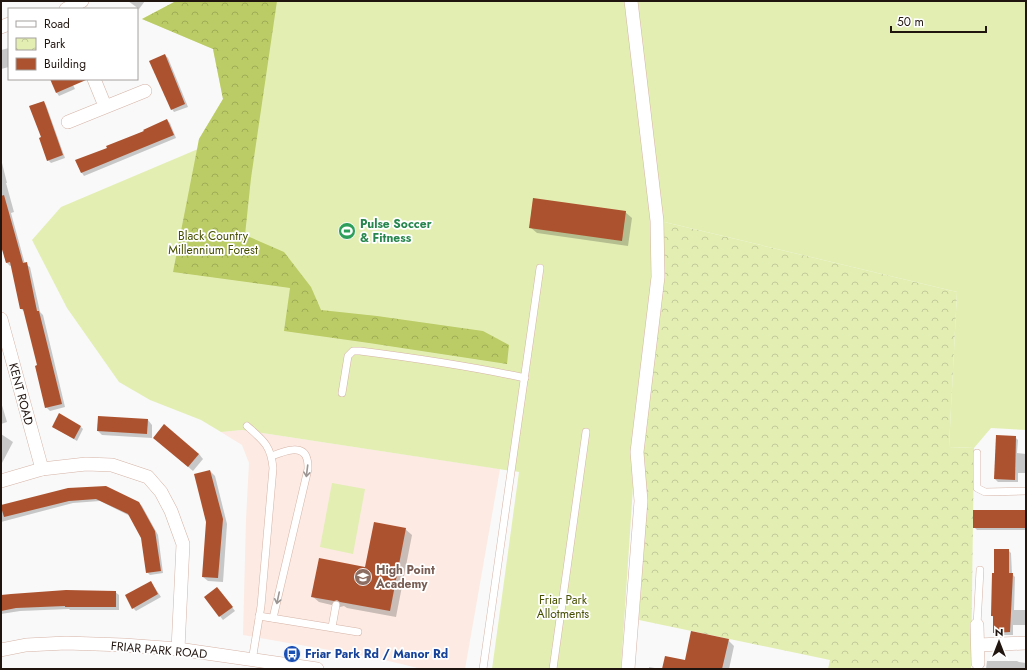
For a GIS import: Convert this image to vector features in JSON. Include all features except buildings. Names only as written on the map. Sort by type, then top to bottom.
[{"type":"street","points":[[68,8],[82,1]]},
{"type":"street","points":[[628,669],[642,501],[637,452],[658,277],[657,221],[631,1]]},
{"type":"street","points":[[94,80],[105,106]]},
{"type":"street","points":[[68,122],[145,91]]},
{"type":"street","name":"KENT ROAD","points":[[1,319],[42,469]]},
{"type":"street","points":[[1,481],[42,469],[86,464],[112,465],[148,477],[161,492],[171,511],[182,544],[178,649]]},
{"type":"street","points":[[975,665],[978,645],[977,624]]},
{"type":"street","name":"FRIAR PARK ROAD","points":[[1,650],[26,645],[66,643],[178,649],[252,661],[317,669]]},
{"type":"street","points":[[978,645],[1026,643]]},
{"type":"lane","points":[[483,669],[540,268]]},
{"type":"lane","points":[[342,393],[348,356],[353,351],[421,359],[488,370],[525,378]]},
{"type":"lane","points":[[247,426],[266,444],[272,456],[273,468],[264,575],[252,661]]},
{"type":"lane","points":[[554,669],[586,432]]},
{"type":"lane","points":[[272,456],[290,450],[298,451],[305,454],[308,469],[273,618]]},
{"type":"lane","points":[[977,453],[977,488],[985,492],[1026,491]]},
{"type":"lane","points":[[977,624],[980,570]]},
{"type":"lane","points":[[332,628],[336,605]]},
{"type":"lane","points":[[259,616],[358,632]]},
{"type":"shaded area","name":"High Point Academy","points":[[242,430],[500,469],[465,669],[422,669],[376,658],[243,635],[249,463],[242,445],[221,432]]},
{"type":"green space","name":"Pulse Soccer & Fitness","points":[[176,1],[628,1],[654,223],[654,279],[632,468],[633,487],[621,669],[492,669],[519,472],[242,430],[221,432],[201,420],[150,400],[119,382],[67,308],[32,240],[61,207],[198,149],[199,139],[223,99],[213,49],[142,19]]},
{"type":"green space","name":"Black Country Millennium Forest","points":[[176,1],[277,1],[251,178],[245,235],[284,252],[311,287],[321,310],[377,316],[483,331],[509,345],[507,364],[284,331],[290,288],[173,272],[199,139],[223,99],[213,49],[142,19]]},
{"type":"green space","points":[[638,1],[1026,1],[1026,430],[991,428],[974,448],[949,447],[957,292],[660,221],[646,97]]},
{"type":"green space","points":[[660,221],[957,292],[949,447],[974,448],[971,669],[828,669],[830,660],[639,620],[645,486],[642,452]]},
{"type":"green space","points":[[332,483],[365,489],[353,554],[320,547]]},
{"type":"place","name":"Pulse Soccer & Fitness","points":[[347,231]]},
{"type":"place","name":"High Point Academy","points":[[363,577]]},
{"type":"place","name":"Friar Park Rd / Manor Rd","points":[[292,654]]},
{"type":"park label","name":"Friar Park Allotments","points":[[563,607]]}]
